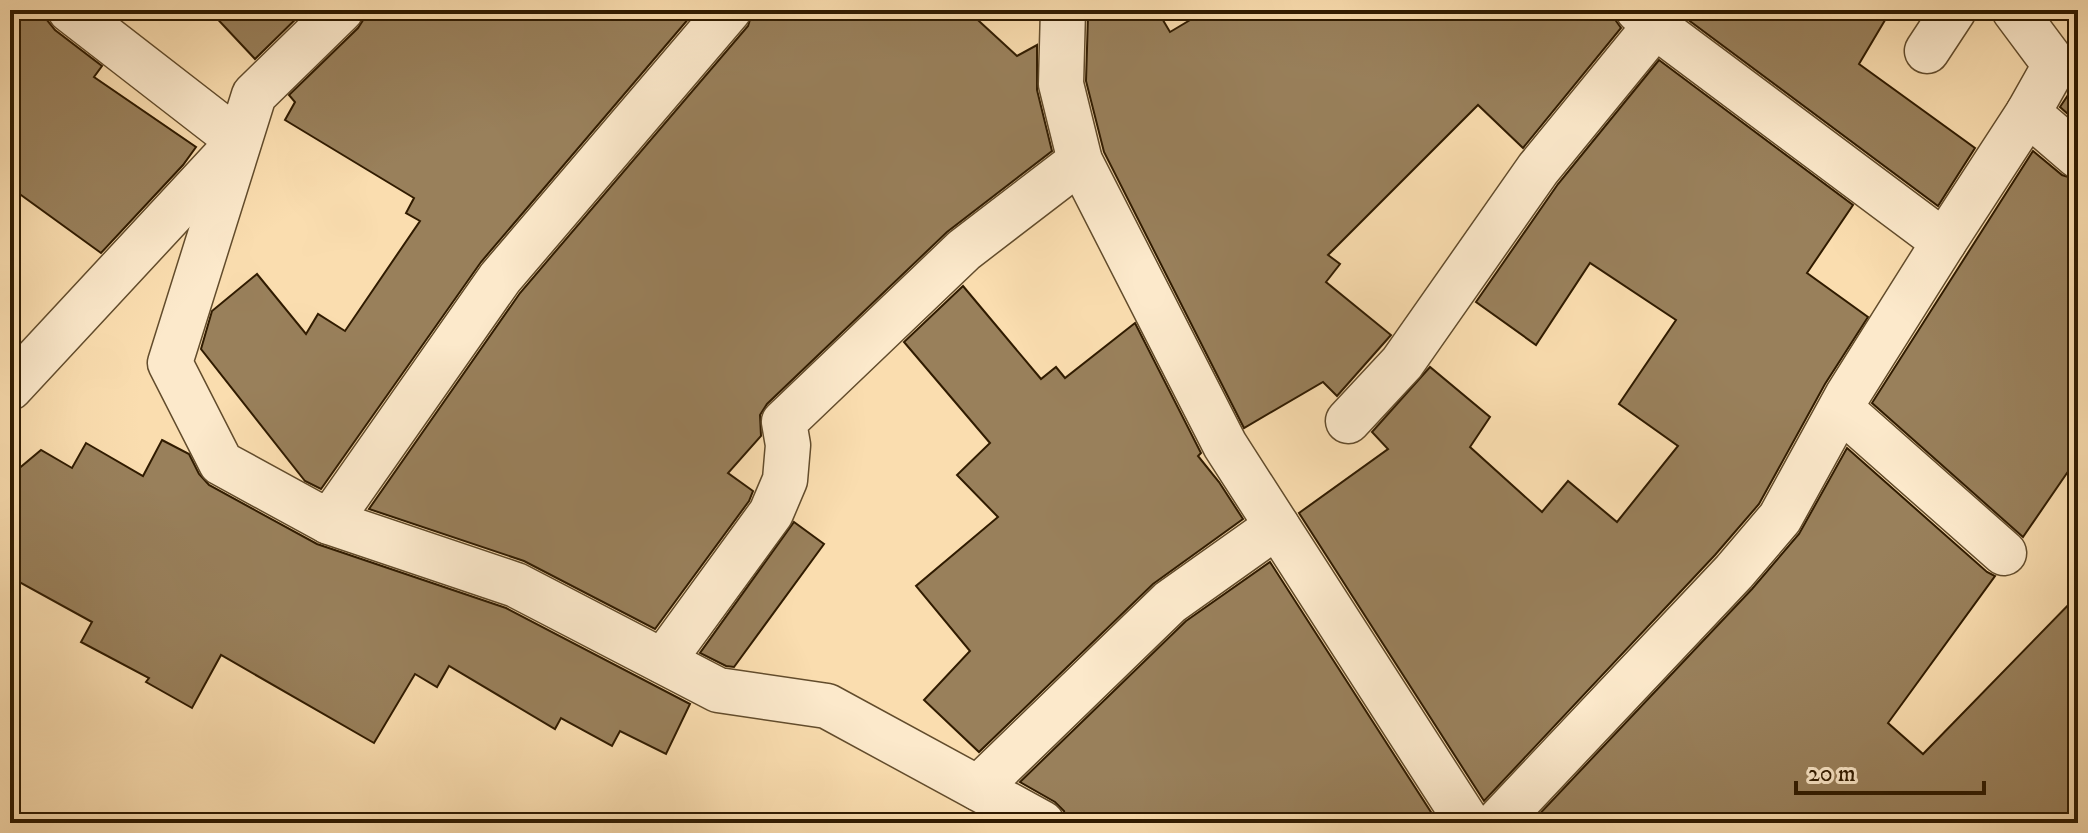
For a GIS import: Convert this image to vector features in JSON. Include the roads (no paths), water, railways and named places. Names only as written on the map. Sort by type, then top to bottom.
[{"type":"street","points":[[70,10],[239,141]]},
{"type":"street","points":[[341,10],[254,95],[170,363],[221,463],[329,522],[516,585],[718,690],[827,706],[1042,823]]},
{"type":"street","points":[[329,522],[500,278],[729,10]]},
{"type":"street","points":[[1063,10],[1061,84],[1080,161],[1225,445],[1468,823]]},
{"type":"street","points":[[1927,51],[1954,10]]},
{"type":"street","points":[[1497,823],[1734,572],[1780,518],[1841,409],[2028,113],[2055,65],[2014,10]]},
{"type":"street","points":[[1348,421],[1402,363],[1646,18],[1944,242]]},
{"type":"street","points":[[2028,113],[2078,156]]},
{"type":"street","points":[[10,388],[239,141]]},
{"type":"street","points":[[663,661],[771,513],[785,480],[788,445],[784,422],[964,250],[1080,161]]},
{"type":"street","points":[[1841,409],[2004,553]]},
{"type":"street","points":[[978,788],[1170,602],[1277,526]]}]
